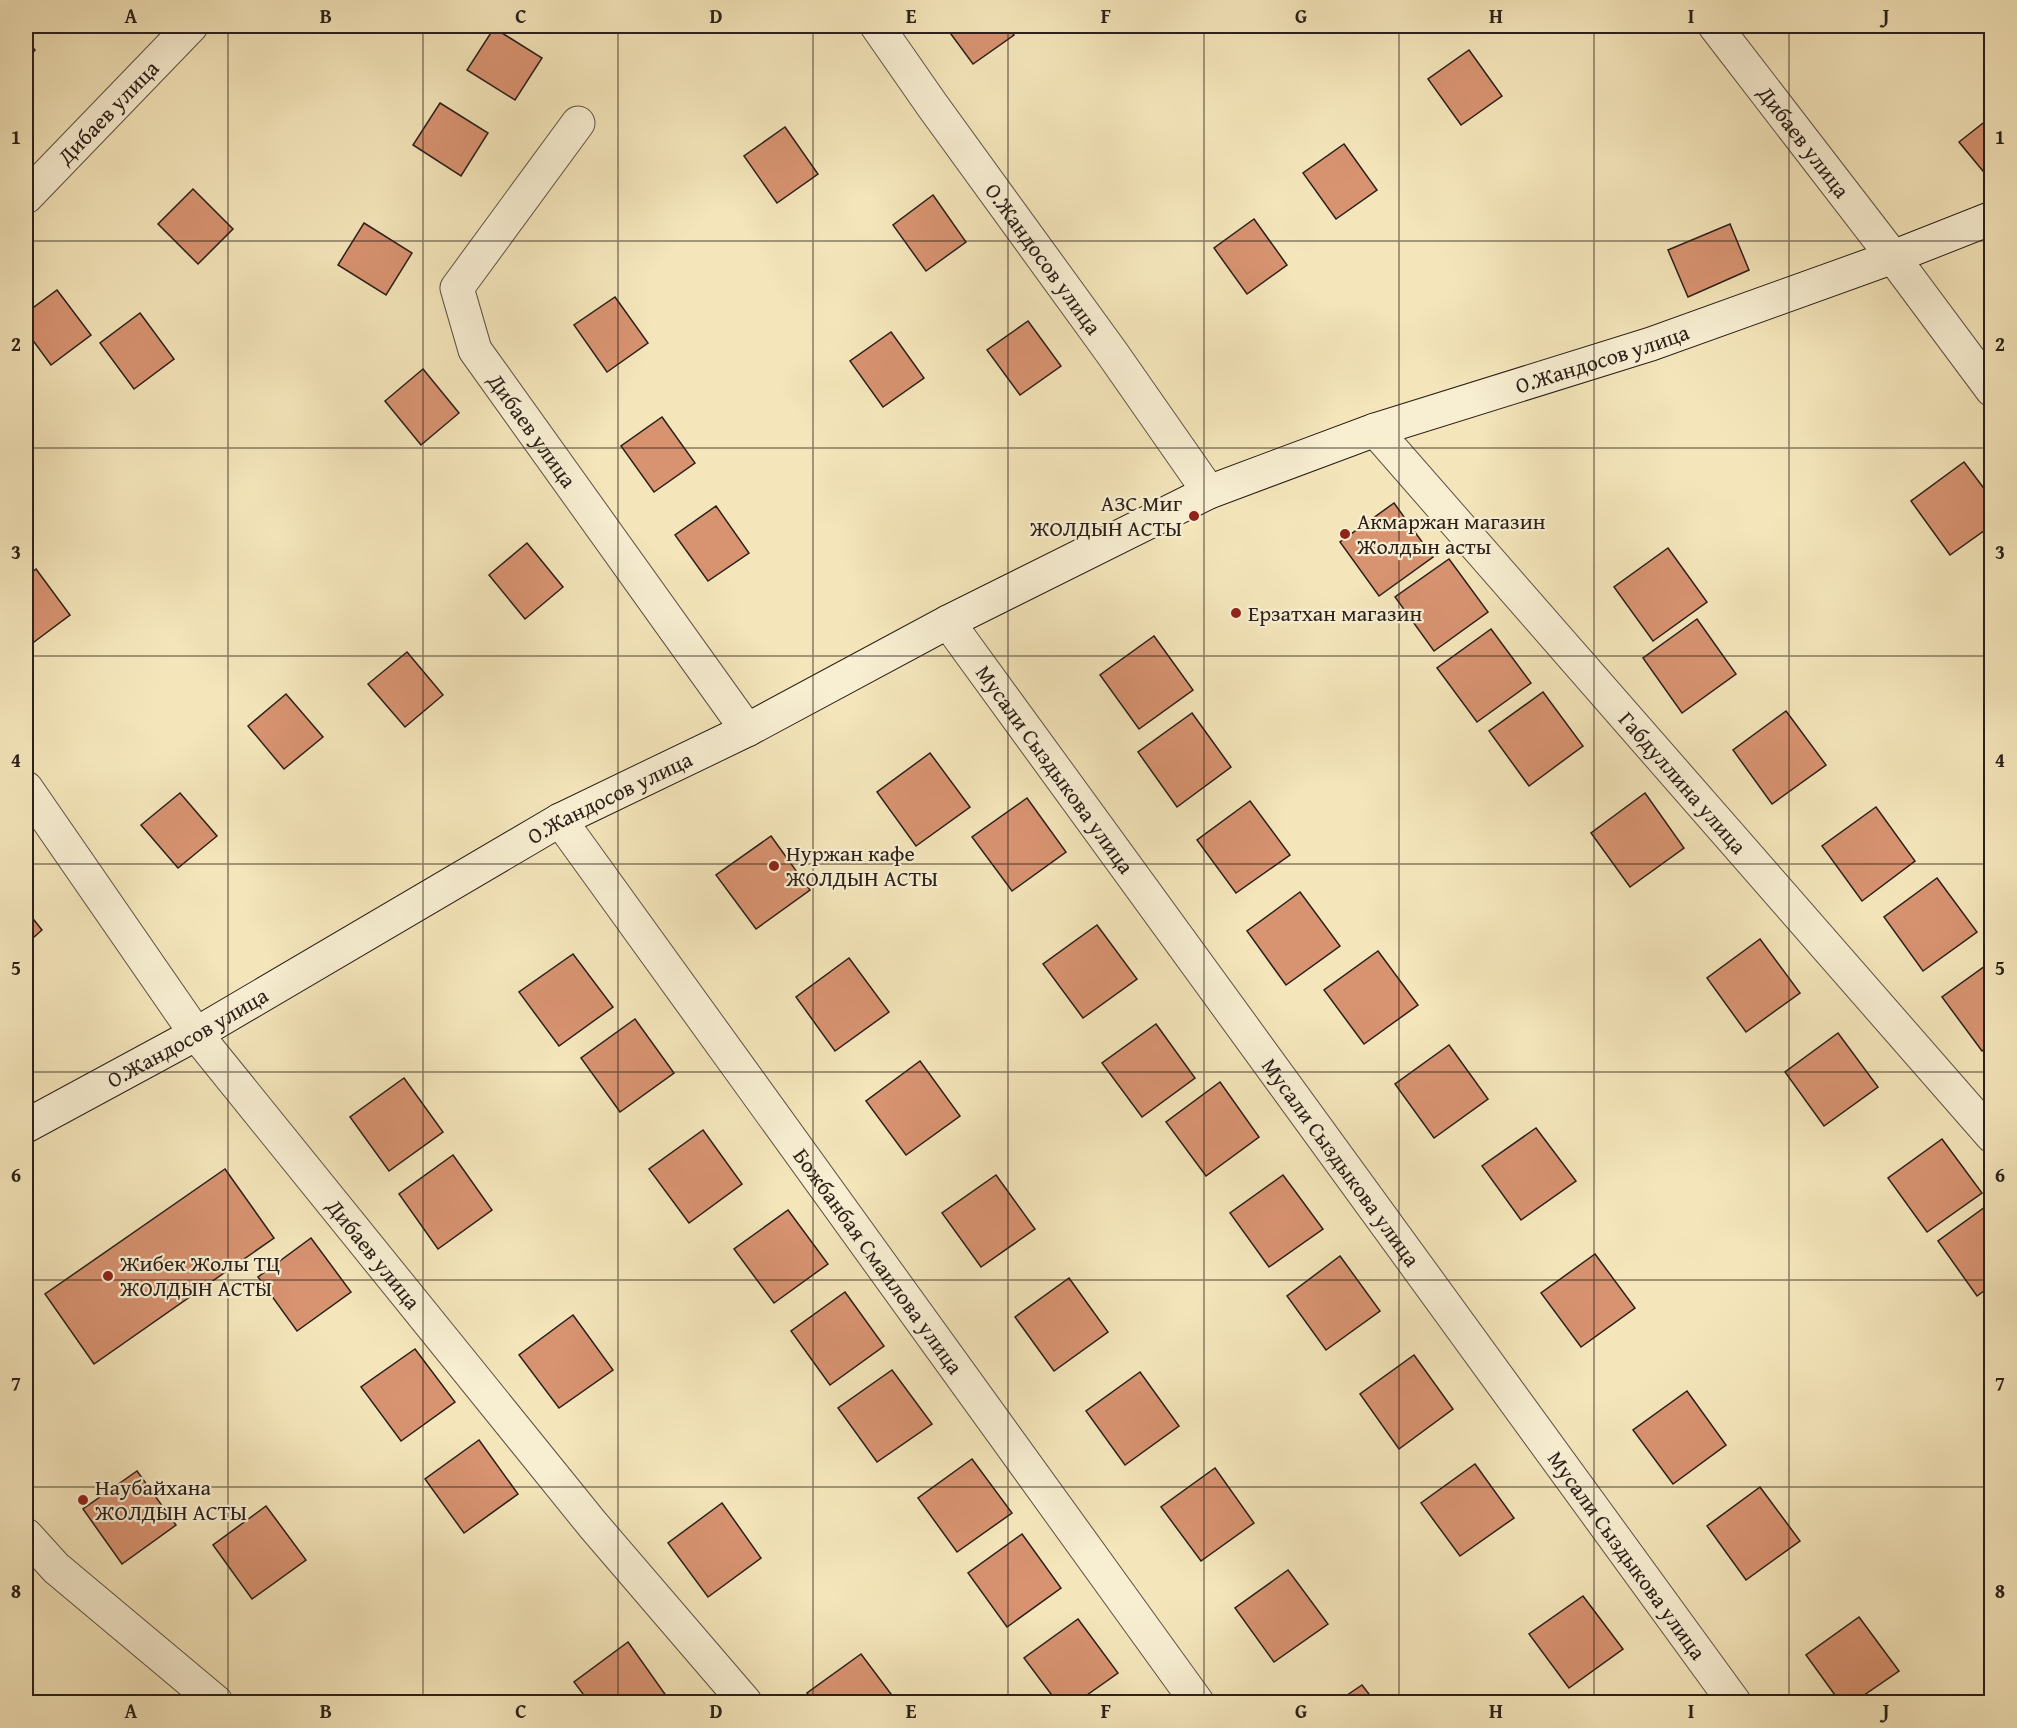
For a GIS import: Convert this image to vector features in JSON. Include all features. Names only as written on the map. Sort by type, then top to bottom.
[{"type":"street","name":"Дибаев улица","points":[[26,197],[191,26]]},
{"type":"street","name":"О.Жандосов улица","points":[[878,26],[1209,492]]},
{"type":"street","name":"Дибаев улица","points":[[1715,26],[1992,390]]},
{"type":"street","name":"Дибаев улица","points":[[578,123],[457,288],[475,350],[747,730]]},
{"type":"street","name":"О.Жандосов улица","points":[[26,1126],[196,1034],[560,820],[747,730],[948,622],[1209,492],[1374,430],[1651,344],[1893,257],[1992,218]]},
{"type":"street","name":"Габдуллина улица","points":[[1374,430],[1992,1137]]},
{"type":"street","name":"Мусали Сыздыкова улица","points":[[948,622],[1734,1702]]},
{"type":"street","name":"Дибаев улица","points":[[26,788],[196,1034],[593,1525],[746,1702]]},
{"type":"street","name":"Божбанбая Смаилова улица","points":[[560,820],[1197,1702]]},
{"type":"street","points":[[26,1535],[56,1568],[216,1702]]},
{"type":"building","points":[[945,26],[1007,26],[1014,35],[973,64]]},
{"type":"building","points":[[494,28],[542,58],[515,100],[467,70]]},
{"type":"building","points":[[26,41],[35,50],[26,60]]},
{"type":"building","points":[[1469,50],[1502,96],[1461,125],[1428,79]]},
{"type":"building","points":[[440,103],[488,133],[461,176],[413,145]]},
{"type":"building","points":[[1992,116],[1992,182],[1959,142]]},
{"type":"building","points":[[785,127],[818,174],[777,203],[744,156]]},
{"type":"building","points":[[1344,144],[1377,190],[1336,219],[1303,173]]},
{"type":"building","points":[[193,189],[233,229],[198,264],[158,224]]},
{"type":"building","points":[[933,195],[966,242],[926,271],[893,225]]},
{"type":"building","points":[[1254,219],[1287,265],[1247,294],[1214,248]]},
{"type":"building","points":[[364,223],[412,253],[386,295],[338,265]]},
{"type":"building","points":[[1730,224],[1749,270],[1688,297],[1668,250]]},
{"type":"building","points":[[57,290],[91,335],[51,365],[26,331],[26,313]]},
{"type":"building","points":[[615,297],[648,343],[607,372],[574,325]]},
{"type":"building","points":[[140,313],[174,359],[134,389],[100,343]]},
{"type":"building","points":[[1028,321],[1061,366],[1020,395],[987,350]]},
{"type":"building","points":[[891,332],[924,378],[883,407],[850,361]]},
{"type":"building","points":[[423,369],[459,413],[421,445],[385,401]]},
{"type":"building","points":[[662,417],[695,463],[654,492],[621,446]]},
{"type":"building","points":[[1964,462],[1992,499],[1992,525],[1950,555],[1911,501]]},
{"type":"building","points":[[1394,503],[1433,557],[1379,596],[1340,542]]},
{"type":"building","points":[[716,506],[749,553],[708,581],[675,535]]},
{"type":"building","points":[[527,543],[563,587],[525,619],[489,575]]},
{"type":"building","points":[[1668,548],[1707,602],[1653,641],[1614,587]]},
{"type":"building","points":[[1449,559],[1488,612],[1434,651],[1395,597]]},
{"type":"building","points":[[36,569],[70,615],[30,645],[26,639],[26,577]]},
{"type":"building","points":[[1697,619],[1736,674],[1682,713],[1643,658]]},
{"type":"building","points":[[1491,629],[1531,683],[1477,722],[1437,668]]},
{"type":"building","points":[[1154,636],[1193,690],[1139,729],[1100,675]]},
{"type":"building","points":[[407,652],[443,695],[405,727],[368,684]]},
{"type":"building","points":[[1543,692],[1583,746],[1529,786],[1489,731]]},
{"type":"building","points":[[286,694],[323,737],[284,769],[248,726]]},
{"type":"building","points":[[1786,711],[1826,765],[1772,804],[1733,750]]},
{"type":"building","points":[[1192,713],[1231,767],[1177,807],[1138,752]]},
{"type":"building","points":[[930,753],[970,807],[916,846],[877,792]]},
{"type":"building","points":[[180,793],[217,836],[178,868],[141,825]]},
{"type":"building","points":[[1645,793],[1684,848],[1630,887],[1591,833]]},
{"type":"building","points":[[1027,798],[1066,852],[1012,891],[972,837]]},
{"type":"building","points":[[1250,801],[1290,855],[1236,893],[1197,840]]},
{"type":"building","points":[[1876,807],[1915,861],[1862,901],[1822,846]]},
{"type":"building","points":[[771,836],[810,890],[756,929],[716,875]]},
{"type":"building","points":[[1937,878],[1977,932],[1923,971],[1884,917]]},
{"type":"building","points":[[1300,892],[1340,946],[1286,985],[1247,931]]},
{"type":"building","points":[[26,910],[42,930],[26,944]]},
{"type":"building","points":[[1097,925],[1137,979],[1083,1018],[1043,964]]},
{"type":"building","points":[[1760,939],[1800,993],[1746,1032],[1707,978]]},
{"type":"building","points":[[1378,951],[1418,1005],[1364,1044],[1324,990]]},
{"type":"building","points":[[573,954],[613,1007],[559,1046],[519,992]]},
{"type":"building","points":[[849,958],[889,1012],[835,1051],[796,997]]},
{"type":"building","points":[[1992,961],[1992,1044],[1982,1051],[1942,997]]},
{"type":"building","points":[[635,1019],[674,1073],[620,1112],[581,1058]]},
{"type":"building","points":[[1156,1024],[1195,1078],[1142,1117],[1102,1063]]},
{"type":"building","points":[[1838,1033],[1878,1087],[1824,1126],[1785,1072]]},
{"type":"building","points":[[1449,1045],[1488,1099],[1434,1138],[1395,1084]]},
{"type":"building","points":[[920,1061],[960,1116],[906,1155],[866,1101]]},
{"type":"building","points":[[404,1078],[443,1132],[389,1171],[350,1117]]},
{"type":"building","points":[[1220,1082],[1259,1137],[1206,1176],[1166,1122]]},
{"type":"building","points":[[1536,1128],[1576,1181],[1521,1220],[1482,1166]]},
{"type":"building","points":[[703,1130],[742,1184],[689,1223],[649,1169]]},
{"type":"building","points":[[1942,1139],[1982,1193],[1927,1232],[1888,1178]]},
{"type":"building","points":[[453,1155],[492,1210],[438,1249],[399,1194]]},
{"type":"building","points":[[225,1169],[274,1238],[94,1364],[45,1294]]},
{"type":"building","points":[[996,1175],[1035,1229],[981,1267],[942,1213]]},
{"type":"building","points":[[1283,1175],[1323,1229],[1269,1267],[1230,1213]]},
{"type":"building","points":[[1992,1202],[1992,1285],[1977,1296],[1938,1241]]},
{"type":"building","points":[[788,1210],[828,1264],[774,1303],[734,1249]]},
{"type":"building","points":[[311,1238],[351,1292],[297,1331],[258,1277]]},
{"type":"building","points":[[1595,1254],[1635,1308],[1581,1347],[1541,1293]]},
{"type":"building","points":[[1340,1256],[1380,1311],[1326,1350],[1287,1296]]},
{"type":"building","points":[[1069,1278],[1108,1332],[1054,1371],[1015,1317]]},
{"type":"building","points":[[845,1292],[884,1346],[830,1385],[791,1331]]},
{"type":"building","points":[[573,1315],[613,1370],[559,1408],[519,1355]]},
{"type":"building","points":[[415,1349],[455,1402],[401,1441],[361,1387]]},
{"type":"building","points":[[1414,1355],[1453,1409],[1399,1449],[1360,1394]]},
{"type":"building","points":[[892,1370],[932,1424],[877,1462],[838,1408]]},
{"type":"building","points":[[1140,1372],[1179,1426],[1125,1465],[1086,1411]]},
{"type":"building","points":[[1687,1391],[1726,1445],[1673,1484],[1633,1430]]},
{"type":"building","points":[[479,1440],[518,1494],[464,1533],[425,1479]]},
{"type":"building","points":[[972,1459],[1012,1513],[957,1552],[918,1498]]},
{"type":"building","points":[[1475,1464],[1514,1518],[1460,1556],[1421,1503]]},
{"type":"building","points":[[1215,1468],[1254,1523],[1201,1561],[1161,1507]]},
{"type":"building","points":[[137,1471],[176,1525],[122,1564],[83,1509]]},
{"type":"building","points":[[1760,1487],[1800,1541],[1746,1580],[1707,1526]]},
{"type":"building","points":[[722,1503],[761,1558],[708,1597],[668,1543]]},
{"type":"building","points":[[266,1506],[306,1560],[252,1599],[213,1545]]},
{"type":"building","points":[[1022,1534],[1061,1588],[1007,1627],[968,1573]]},
{"type":"building","points":[[1288,1570],[1328,1624],[1274,1662],[1235,1608]]},
{"type":"building","points":[[1583,1596],[1623,1649],[1569,1688],[1529,1634]]},
{"type":"building","points":[[1859,1617],[1899,1671],[1854,1702],[1840,1702],[1806,1655]]},
{"type":"building","points":[[1078,1619],[1118,1673],[1077,1702],[1057,1702],[1024,1658]]},
{"type":"building","points":[[628,1642],[667,1697],[659,1702],[589,1702],[574,1682]]},
{"type":"building","points":[[861,1654],[897,1702],[814,1702],[807,1693]]},
{"type":"building","points":[[1362,1685],[1375,1702],[1337,1702]]},
{"type":"place","name":"АЗС Миг ЖОЛДЫН АСТЫ","points":[[1194,516]]},
{"type":"place","name":"Акмаржан магазин Жолдын асты","points":[[1345,534]]},
{"type":"place","name":"Ерзатхан магазин","points":[[1236,613]]},
{"type":"place","name":"Нуржан кафе ЖОЛДЫН АСТЫ","points":[[774,866]]},
{"type":"place","name":"Жибек Жолы ТЦ ЖОЛДЫН АСТЫ","points":[[108,1276]]},
{"type":"place","name":"Наубайхана ЖОЛДЫН АСТЫ","points":[[83,1500]]}]
